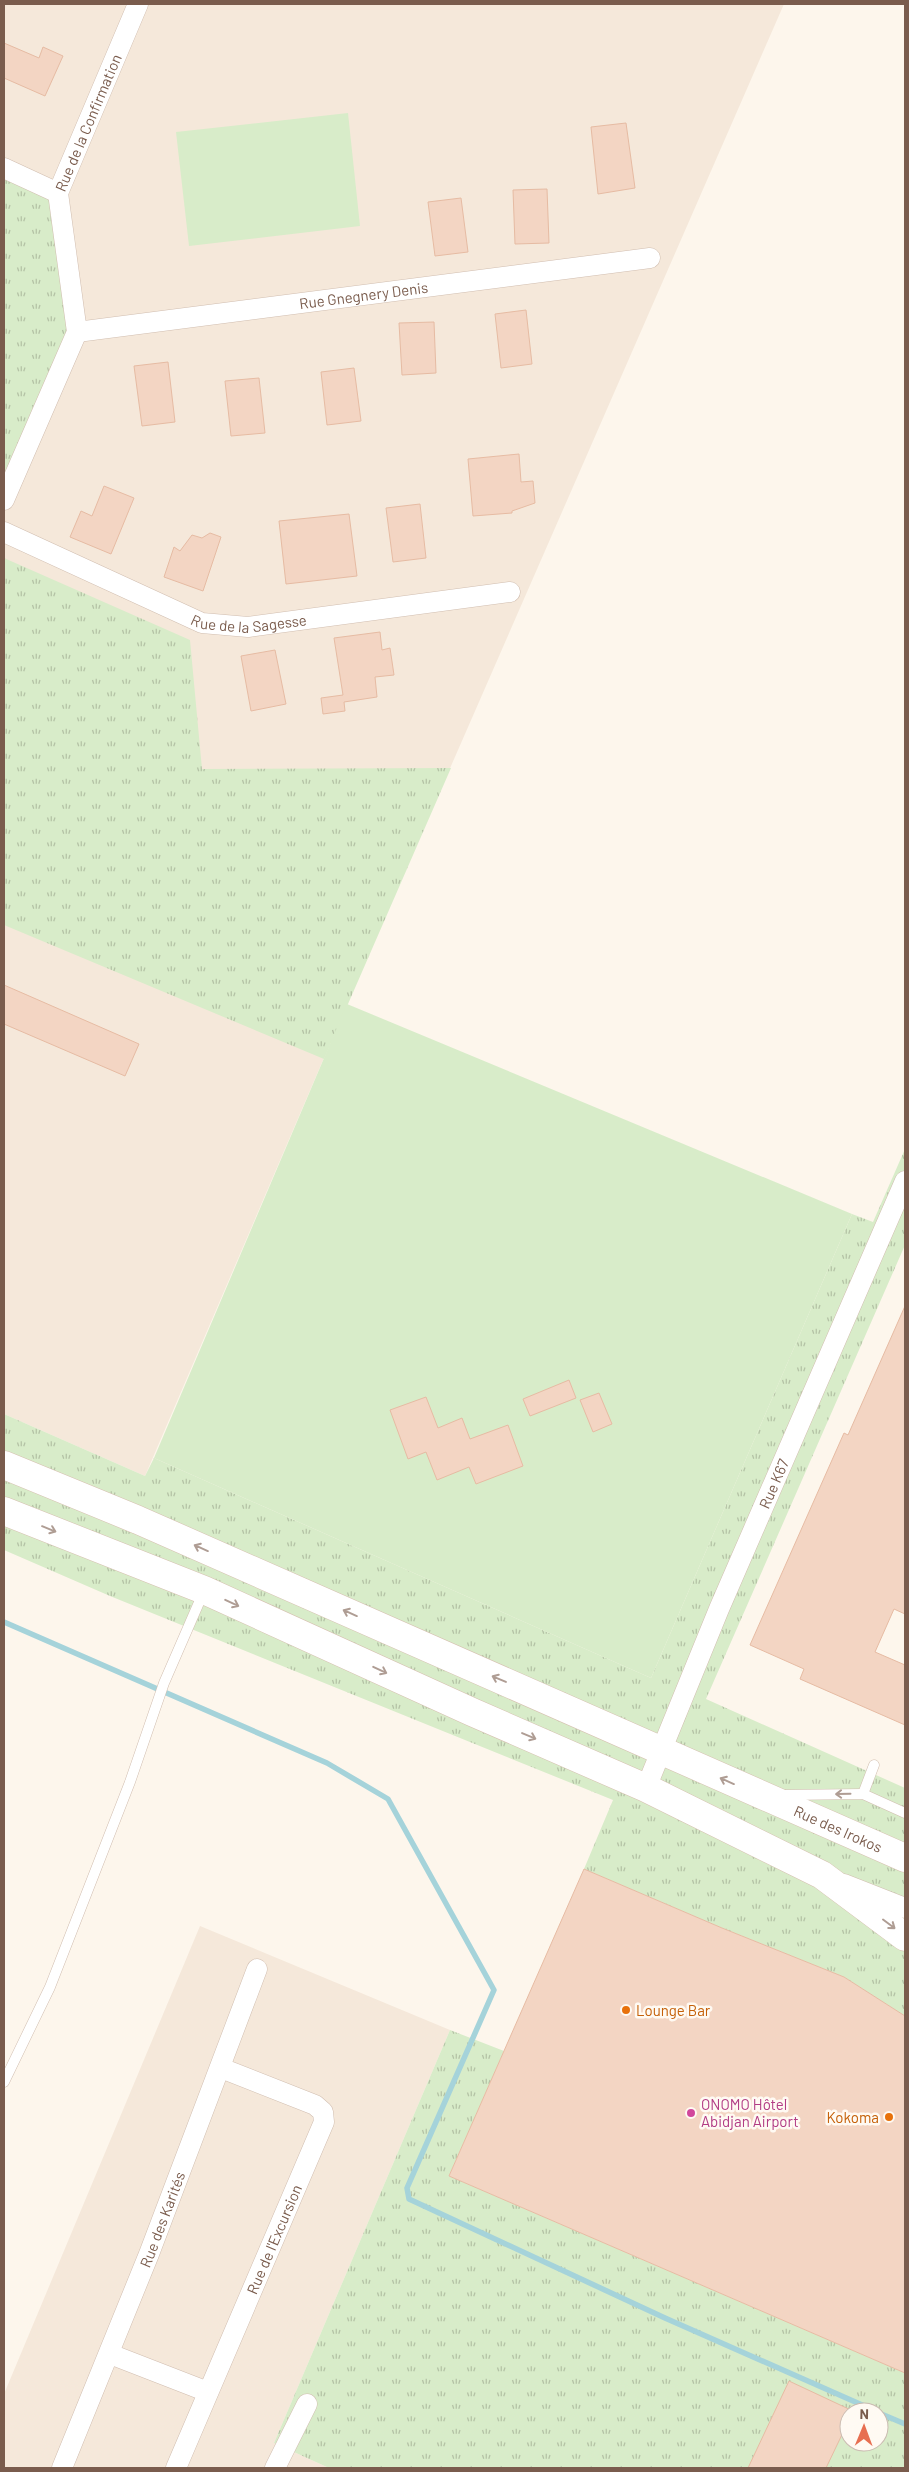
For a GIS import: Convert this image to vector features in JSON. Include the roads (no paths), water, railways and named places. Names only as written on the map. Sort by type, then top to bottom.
[{"type":"main road","name":"Rue des Irokos","points":[[4,1464],[217,1555],[560,1705],[765,1798],[905,1858]]},
{"type":"main road","points":[[4,1511],[204,1590],[472,1712],[646,1788],[822,1874],[905,1937]]},
{"type":"main road","points":[[752,1839],[765,1798]]},
{"type":"street","name":"Rue de la Confirmation","points":[[77,332],[58,193],[138,4]]},
{"type":"street","points":[[4,168],[58,193]]},
{"type":"street","name":"Rue Gnegnery Denis","points":[[77,332],[650,258]]},
{"type":"street","points":[[4,500],[77,332]]},
{"type":"street","name":"Rue de la Sagesse","points":[[4,532],[202,623],[248,627],[510,592]]},
{"type":"street","name":"Rue K67","points":[[646,1788],[719,1609],[905,1181]]},
{"type":"street","points":[[822,1874],[905,1908]]},
{"type":"street","name":"Rue des Karités","points":[[62,2468],[110,2354],[221,2068],[257,1969]]},
{"type":"street","name":"Rue de l'Excursion","points":[[176,2468],[324,2122],[324,2112],[315,2105],[221,2068]]},
{"type":"street","points":[[110,2354],[208,2392]]},
{"type":"street","points":[[274,2468],[306,2404]]},
{"type":"lane","points":[[4,2082],[50,1987],[130,1782],[164,1683],[204,1590]]},
{"type":"lane","points":[[863,1794],[874,1765]]},
{"type":"lane","points":[[765,1798],[863,1794],[905,1813]]},
{"type":"waterway","points":[[4,1622],[327,1763],[388,1799],[494,1990],[407,2188],[409,2199],[665,2318],[855,2402]]},
{"type":"waterway","points":[[889,2417],[905,2424]]},
{"type":"place","name":"Lounge Bar","points":[[626,2010]]},
{"type":"place","name":"ONOMO Hôtel Abidjan Airport","points":[[691,2113]]},
{"type":"place","name":"Kokoma","points":[[889,2117]]}]
